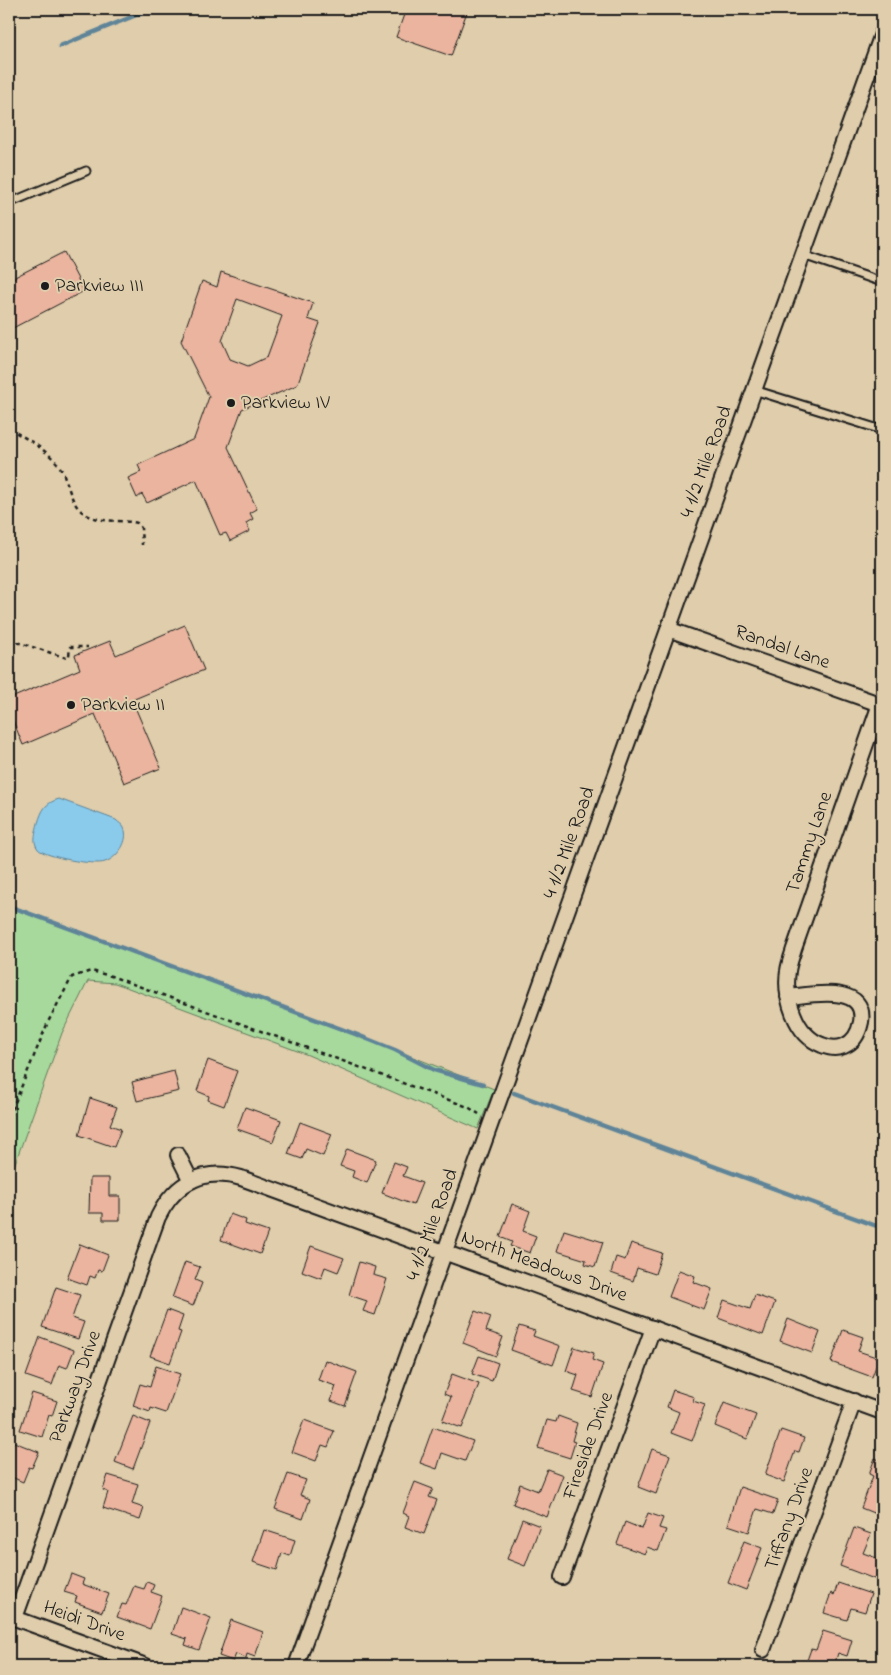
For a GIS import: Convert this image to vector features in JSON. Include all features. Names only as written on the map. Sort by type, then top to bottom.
[{"type":"street","name":"4 1/2 Mile Road","points":[[296,1666],[882,34]]},
{"type":"street","name":"Randal Lane","points":[[668,629],[881,704]]},
{"type":"street","name":"Tammy Lane","points":[[788,997],[823,993],[854,999],[859,1005],[862,1016],[860,1028],[854,1040],[844,1047],[830,1048],[816,1043],[806,1034],[796,1020],[788,997],[788,972],[794,949],[881,704]]},
{"type":"street","points":[[178,1155],[191,1181]]},
{"type":"street","name":"North Meadows Drive","points":[[191,1181],[213,1174],[241,1178],[882,1412]]},
{"type":"street","name":"Parkway Drive","points":[[12,1617],[158,1217],[164,1204],[176,1190],[191,1181]]},
{"type":"street","name":"Fireside Drive","points":[[562,1577],[653,1328]]},
{"type":"street","name":"Tiffany Drive","points":[[763,1650],[854,1401]]},
{"type":"street","name":"Heidi Drive","points":[[12,1617],[146,1666]]},
{"type":"lane","points":[[9,203],[86,171]]},
{"type":"lane","points":[[803,255],[882,282]]},
{"type":"lane","points":[[754,390],[882,430]]},
{"type":"path","points":[[9,429],[38,447],[57,463],[77,507],[83,513],[98,519],[138,524],[141,528],[142,546]]},
{"type":"path","points":[[9,641],[67,658],[70,647],[88,647]]},
{"type":"path","points":[[9,1117],[48,1022],[72,977],[91,971],[111,976],[187,1003],[468,1107],[491,1122]]},
{"type":"green space","points":[[9,906],[355,1034],[494,1089],[478,1129],[308,1055],[115,983],[88,981],[62,1033],[9,1180]]},
{"type":"water","points":[[59,799],[116,820],[122,825],[125,838],[118,853],[105,862],[91,863],[60,858],[38,849],[35,843],[35,836],[41,814],[47,805]]},
{"type":"building","points":[[406,9],[468,9],[451,56],[396,37]]},
{"type":"building","name":"Parkview III","points":[[64,252],[84,291],[9,330],[9,280]]},
{"type":"building","name":"Parkview IV","points":[[221,272],[313,303],[308,319],[320,323],[297,385],[242,409],[228,447],[257,509],[250,513],[253,519],[246,523],[250,531],[230,541],[226,533],[220,535],[196,480],[147,503],[142,494],[137,498],[128,478],[141,472],[138,465],[194,439],[209,397],[181,341],[202,281],[217,287]],"holes":[[[237,299],[282,316],[267,357],[248,366],[230,359],[222,341]]]},
{"type":"building","name":"Parkview II","points":[[185,625],[204,670],[132,700],[161,768],[124,783],[95,714],[23,745],[9,711],[9,699],[80,669],[75,655],[110,641],[116,655]]},
{"type":"building","points":[[208,1060],[237,1071],[224,1106],[208,1100],[209,1096],[197,1091]]},
{"type":"building","points":[[174,1071],[179,1091],[137,1101],[132,1082]]},
{"type":"building","points":[[90,1098],[117,1107],[110,1125],[121,1129],[114,1147],[79,1135]]},
{"type":"building","points":[[245,1107],[281,1120],[273,1142],[237,1129]]},
{"type":"building","points":[[300,1122],[332,1134],[323,1156],[306,1149],[302,1159],[288,1154]]},
{"type":"building","points":[[347,1149],[376,1160],[367,1183],[352,1177],[354,1171],[340,1166]]},
{"type":"building","points":[[394,1162],[407,1167],[403,1176],[422,1183],[413,1205],[382,1193]]},
{"type":"building","points":[[90,1178],[109,1178],[109,1196],[120,1196],[120,1220],[103,1220],[103,1213],[89,1213]]},
{"type":"building","points":[[512,1204],[530,1211],[523,1231],[536,1236],[530,1253],[510,1246],[512,1242],[500,1237]]},
{"type":"building","points":[[230,1214],[246,1220],[245,1224],[268,1232],[260,1254],[221,1240]]},
{"type":"building","points":[[564,1230],[603,1242],[595,1267],[585,1264],[586,1260],[557,1251]]},
{"type":"building","points":[[631,1243],[662,1253],[655,1274],[637,1268],[633,1281],[611,1273],[616,1257],[625,1260]]},
{"type":"building","points":[[80,1244],[108,1255],[102,1271],[98,1270],[95,1278],[90,1276],[87,1285],[67,1278]]},
{"type":"building","points":[[311,1246],[344,1258],[338,1272],[325,1267],[321,1278],[302,1271]]},
{"type":"building","points":[[185,1262],[200,1267],[195,1280],[202,1283],[193,1306],[172,1298]]},
{"type":"building","points":[[359,1262],[375,1267],[373,1275],[387,1279],[375,1315],[363,1311],[367,1301],[349,1295]]},
{"type":"building","points":[[679,1270],[695,1276],[693,1282],[712,1289],[704,1310],[669,1297]]},
{"type":"building","points":[[56,1287],[80,1295],[72,1318],[84,1322],[78,1339],[42,1327]]},
{"type":"building","points":[[755,1295],[775,1302],[763,1335],[718,1318],[724,1300],[750,1309]]},
{"type":"building","points":[[167,1310],[183,1316],[178,1331],[181,1332],[170,1363],[150,1356]]},
{"type":"building","points":[[475,1311],[491,1317],[486,1331],[503,1337],[496,1356],[463,1343]]},
{"type":"building","points":[[788,1319],[820,1332],[812,1353],[780,1341]]},
{"type":"building","points":[[519,1326],[535,1331],[533,1336],[560,1346],[553,1365],[511,1350]]},
{"type":"building","points":[[843,1330],[863,1337],[858,1351],[879,1358],[872,1377],[831,1362]]},
{"type":"building","points":[[40,1337],[74,1350],[67,1368],[59,1365],[52,1385],[26,1376]]},
{"type":"building","points":[[574,1347],[594,1353],[592,1360],[603,1364],[592,1397],[573,1391],[578,1375],[566,1371]]},
{"type":"building","points":[[479,1356],[498,1363],[492,1381],[472,1374]]},
{"type":"building","points":[[325,1360],[357,1372],[345,1406],[331,1401],[336,1386],[318,1380]]},
{"type":"building","points":[[156,1366],[180,1374],[166,1413],[151,1408],[150,1412],[133,1406],[140,1384],[150,1387]]},
{"type":"building","points":[[452,1374],[479,1384],[462,1428],[442,1421],[451,1397],[444,1394]]},
{"type":"building","points":[[673,1390],[694,1397],[693,1401],[705,1405],[692,1441],[671,1433],[679,1412],[667,1407]]},
{"type":"building","points":[[32,1393],[57,1401],[52,1416],[49,1415],[42,1437],[20,1430]]},
{"type":"building","points":[[724,1403],[756,1415],[747,1439],[715,1426]]},
{"type":"building","points":[[133,1416],[150,1423],[133,1469],[115,1462]]},
{"type":"building","points":[[558,1416],[577,1423],[572,1441],[575,1442],[570,1458],[538,1448],[547,1420],[556,1422]]},
{"type":"building","points":[[304,1420],[334,1431],[328,1447],[322,1445],[316,1461],[292,1452]]},
{"type":"building","points":[[433,1427],[473,1441],[465,1461],[442,1453],[437,1469],[420,1463]]},
{"type":"building","points":[[781,1430],[804,1438],[799,1452],[795,1451],[784,1482],[765,1475]]},
{"type":"building","points":[[9,1440],[39,1452],[32,1468],[29,1467],[23,1482],[9,1476]]},
{"type":"building","points":[[652,1449],[670,1455],[656,1494],[638,1487]]},
{"type":"building","points":[[875,1458],[882,1461],[881,1516],[861,1508],[873,1476],[869,1474]]},
{"type":"building","points":[[547,1469],[563,1475],[547,1517],[513,1504],[520,1484],[538,1491]]},
{"type":"building","points":[[288,1474],[306,1480],[300,1495],[310,1499],[303,1519],[275,1509]]},
{"type":"building","points":[[108,1475],[138,1484],[132,1504],[144,1508],[140,1520],[103,1508],[108,1492],[103,1490]]},
{"type":"building","points":[[415,1482],[433,1489],[429,1497],[437,1500],[424,1534],[405,1527],[409,1516],[403,1513]]},
{"type":"building","points":[[740,1487],[778,1500],[773,1514],[757,1509],[749,1532],[728,1525]]},
{"type":"building","points":[[648,1513],[663,1518],[659,1528],[666,1530],[658,1551],[647,1547],[645,1554],[617,1544],[625,1522],[642,1529]]},
{"type":"building","points":[[522,1519],[540,1526],[525,1566],[507,1559]]},
{"type":"building","points":[[854,1528],[871,1534],[863,1553],[882,1560],[877,1580],[840,1566]]},
{"type":"building","points":[[264,1530],[295,1540],[290,1556],[282,1553],[277,1570],[253,1562]]},
{"type":"building","points":[[744,1541],[762,1548],[746,1590],[728,1583]]},
{"type":"building","points":[[71,1574],[84,1579],[82,1584],[109,1594],[102,1612],[75,1602],[77,1596],[64,1592]]},
{"type":"building","points":[[147,1582],[154,1585],[151,1592],[162,1596],[150,1629],[117,1617],[122,1604],[126,1605],[134,1586],[144,1589]]},
{"type":"building","points":[[838,1583],[871,1594],[865,1612],[851,1608],[847,1620],[824,1613],[831,1593],[834,1595]]},
{"type":"building","points":[[181,1607],[211,1618],[199,1650],[185,1645],[187,1639],[172,1634]]},
{"type":"building","points":[[231,1620],[263,1632],[255,1657],[247,1654],[246,1658],[236,1654],[233,1661],[219,1656]]},
{"type":"building","points":[[823,1631],[852,1640],[847,1656],[838,1653],[834,1666],[805,1666],[811,1649],[816,1650]]},
{"type":"waterway","points":[[60,46],[151,9]]},
{"type":"waterway","points":[[9,906],[355,1034],[395,1050],[434,1070],[483,1084]]},
{"type":"waterway","points":[[514,1093],[882,1228]]},
{"type":"place","name":"Parkview III","points":[[45,286]]},
{"type":"place","name":"Parkview IV","points":[[231,403]]},
{"type":"place","name":"Parkview II","points":[[71,705]]}]
